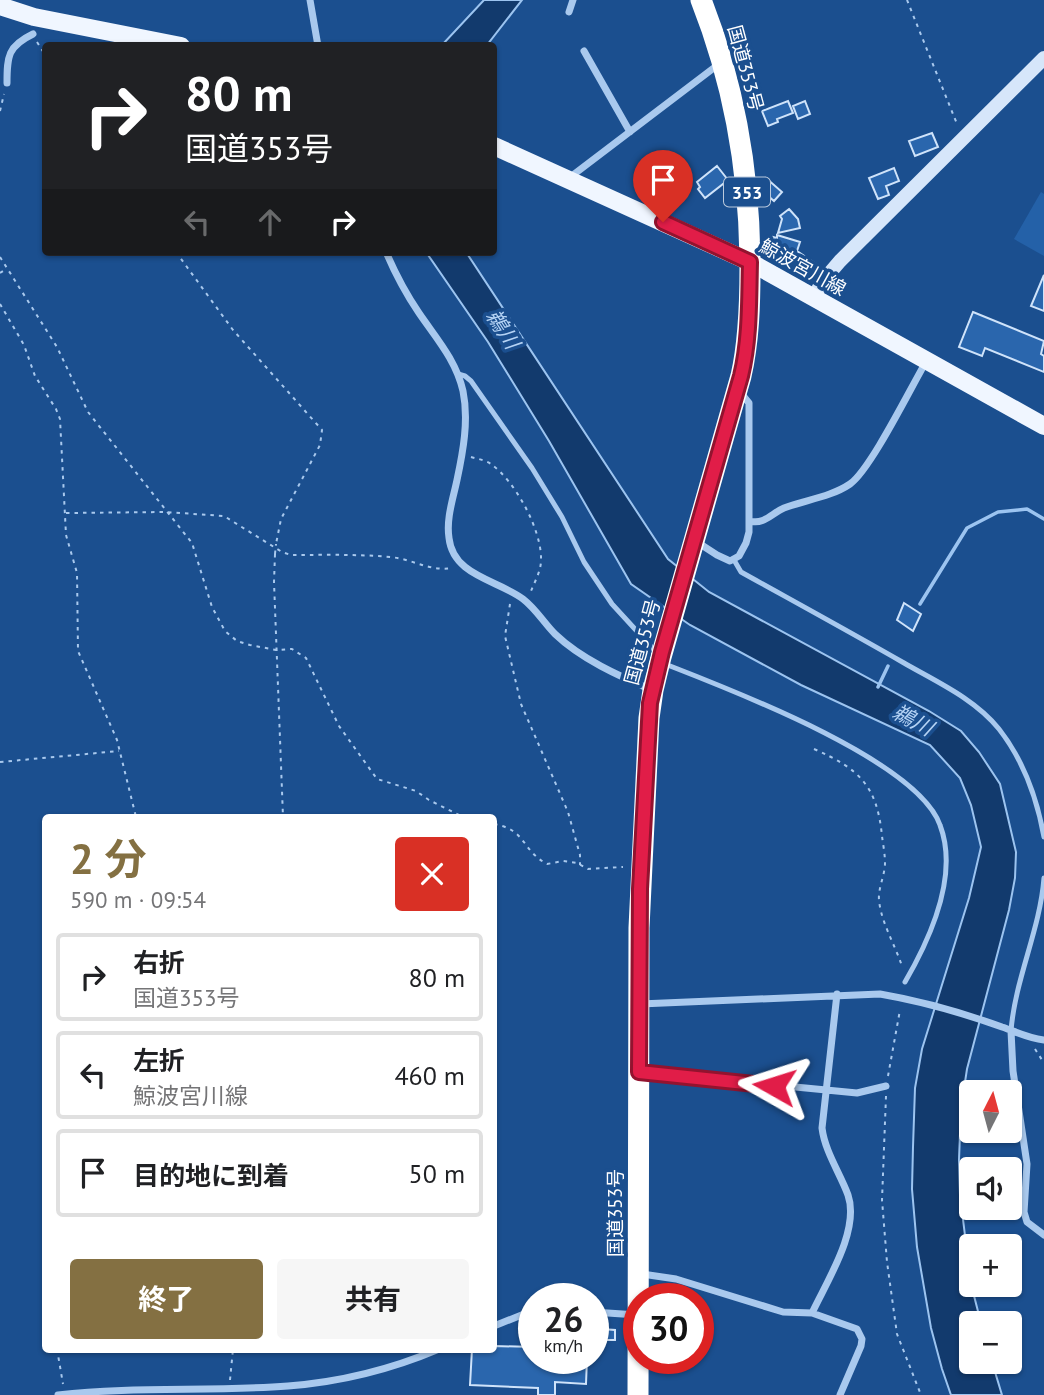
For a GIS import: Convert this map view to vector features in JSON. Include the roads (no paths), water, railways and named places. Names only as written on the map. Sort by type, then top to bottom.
[{"type":"highway","name":"国道353号","points":[[638,1283],[639,1004],[647,739],[653,690],[661,657],[737,390],[747,344],[750,262],[748,195],[742,146],[722,62],[701,0]]},
{"type":"highway","name":"国道353号","points":[[638,1374],[638,1395]]},
{"type":"main road","points":[[0,6],[34,16],[161,42]]},
{"type":"main road","name":"鯨波宮川線","points":[[497,147],[750,262],[1044,426]]},
{"type":"street","points":[[310,0],[317,42]]},
{"type":"street","points":[[569,12],[573,0]]},
{"type":"street","points":[[7,83],[10,53],[14,45],[33,34]]},
{"type":"street","points":[[584,51],[630,132]]},
{"type":"street","points":[[814,297],[822,282],[840,261],[1044,58]]},
{"type":"street","points":[[567,179],[722,62]]},
{"type":"street","points":[[388,256],[405,291],[452,360],[458,374],[465,411],[463,456],[448,534],[451,548],[463,566],[526,601],[555,634],[594,661],[653,690]]},
{"type":"street","points":[[750,521],[765,521],[781,509],[850,484],[868,463],[927,360]]},
{"type":"street","points":[[693,543],[734,561],[746,543],[750,521],[750,403],[747,397],[737,390]]},
{"type":"street","points":[[639,1004],[880,994],[911,1000],[1029,1038],[1044,1040]]},
{"type":"street","points":[[812,1313],[846,1239],[850,1217],[848,1195],[823,1134],[836,995]]},
{"type":"street","points":[[1007,1029],[1027,1164],[1024,1212],[1027,1222],[1044,1235]]},
{"type":"street","points":[[639,1072],[858,1094],[887,1086]]},
{"type":"street","points":[[638,1273],[677,1279],[783,1312],[812,1313],[857,1329],[861,1346],[840,1395]]},
{"type":"street","points":[[497,1325],[518,1316]]},
{"type":"street","points":[[61,1394],[121,1389],[290,1386],[341,1379],[405,1364],[430,1353]]},
{"type":"lane","points":[[458,374],[471,381],[519,448],[562,517],[584,562],[612,604],[661,657],[765,704],[848,746],[924,797],[940,825],[946,858],[943,886],[925,944],[905,982]]},
{"type":"lane","points":[[734,561],[741,572],[976,706],[999,730],[1022,765],[1036,801],[1044,836]]},
{"type":"lane","points":[[1007,1029],[1040,908],[1044,878]]},
{"type":"water","points":[[484,0],[522,0],[489,42],[445,42]]},
{"type":"water","name":"鵜川","points":[[429,256],[469,256],[668,559],[709,592],[961,731],[1000,784],[1016,852],[1015,878],[965,1080],[959,1080],[959,1220],[963,1220],[965,1234],[959,1234],[959,1297],[974,1297],[978,1311],[959,1311],[959,1374],[996,1374],[1002,1395],[951,1395],[931,1328],[917,1247],[912,1189],[915,1088],[922,1049],[969,898],[981,847],[971,805],[960,778],[930,745],[801,685],[690,625],[631,584],[549,441],[488,342]]},
{"type":"waterway","points":[[920,604],[967,528],[998,512],[1027,509],[1044,519]]},
{"type":"waterway","points":[[878,687],[888,666]]}]
